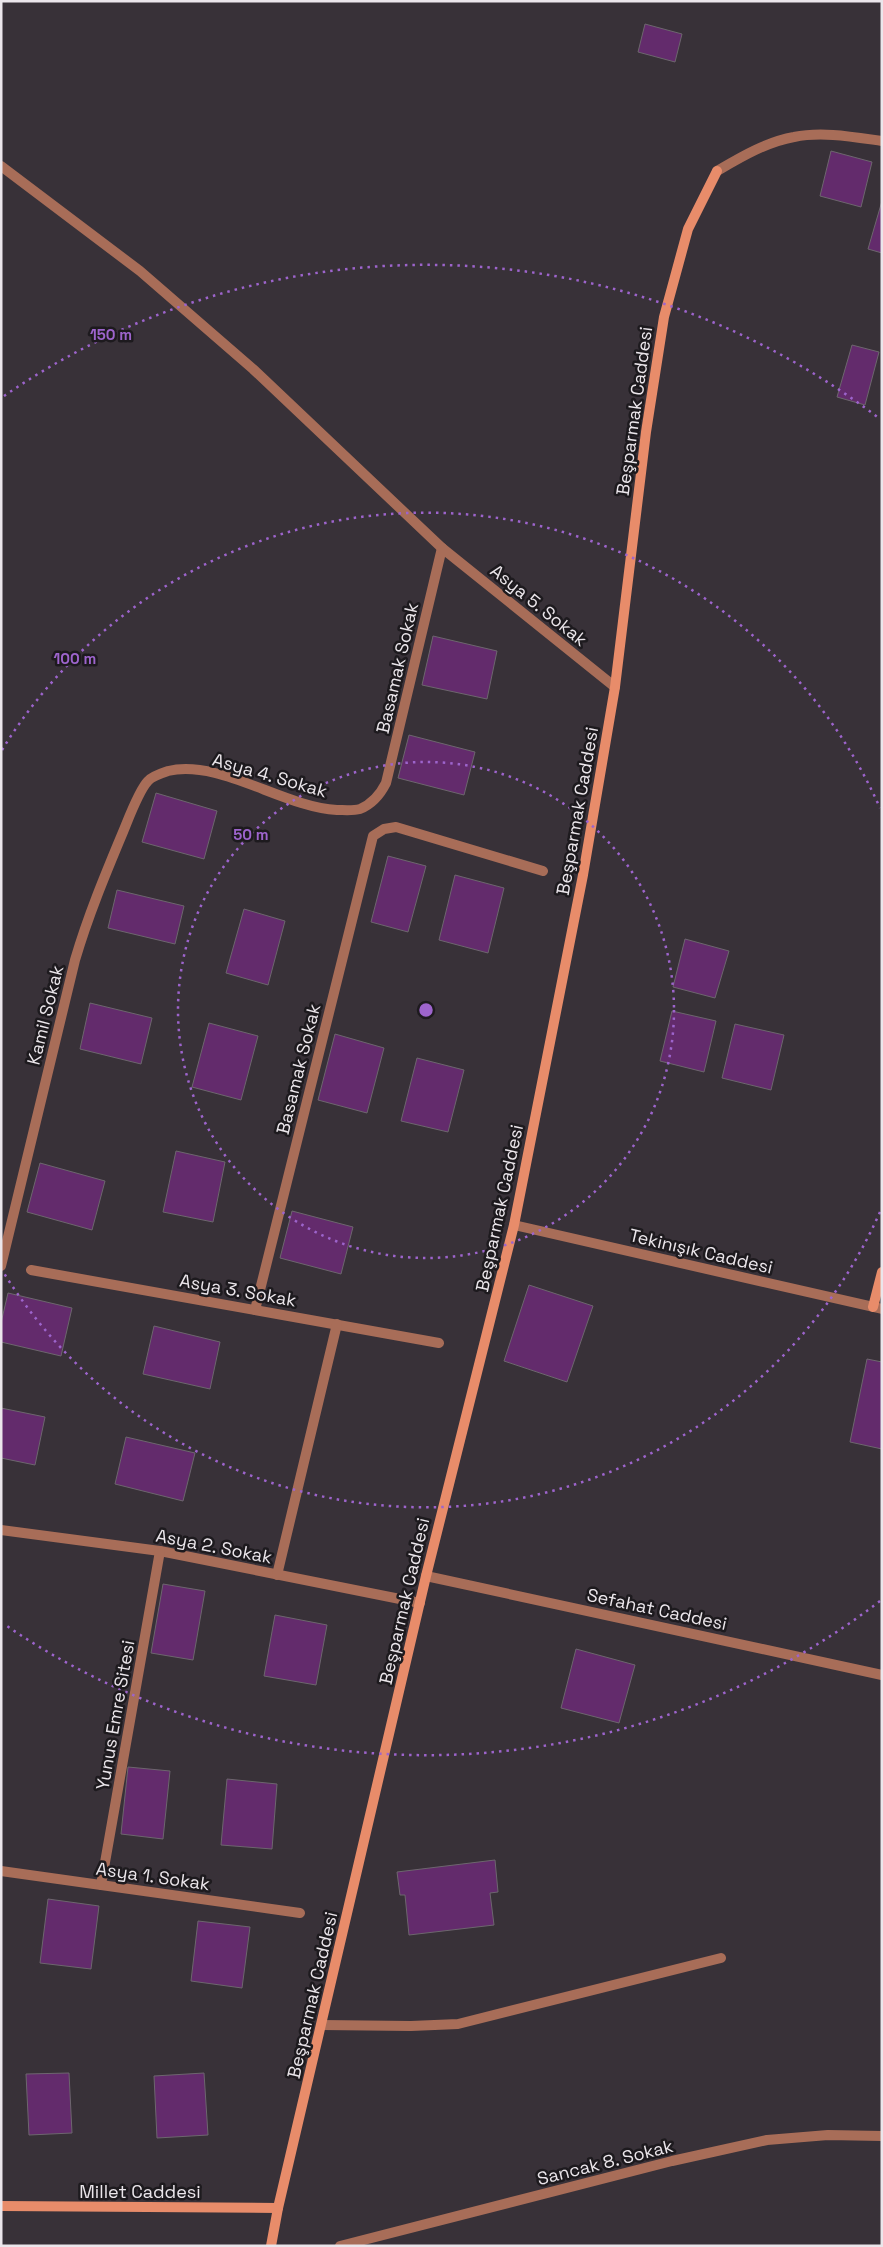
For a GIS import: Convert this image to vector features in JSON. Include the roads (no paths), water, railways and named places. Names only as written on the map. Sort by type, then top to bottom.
[{"type":"street","name":"Beşparmak Caddesi","points":[[271,2246],[278,2208],[426,1576],[514,1225],[583,875],[615,687],[646,432],[664,317],[688,229],[717,171],[750,151],[794,136],[841,135],[882,142]]},
{"type":"street","name":"Asya 5. Sokak","points":[[1,166],[155,284],[253,370],[442,548],[615,687]]},
{"type":"street","name":"Basamak Sokak","points":[[380,795],[386,783],[442,548]]},
{"type":"street","name":"Asya 4. Sokak","points":[[148,780],[161,773],[178,769],[196,770],[222,776],[302,803],[328,809],[358,809],[380,795]]},
{"type":"street","name":"Kamil Sokak","points":[[1,1266],[89,912],[130,815],[148,780]]},
{"type":"street","name":"Basamak Sokak","points":[[255,1310],[373,836],[384,829],[396,827],[543,871]]},
{"type":"street","name":"Tekinışık Caddesi","points":[[514,1225],[877,1308]]},
{"type":"street","name":"Asya 3. Sokak","points":[[31,1270],[439,1342]]},
{"type":"street","points":[[877,1308],[882,1272]]},
{"type":"street","points":[[277,1574],[337,1324]]},
{"type":"street","name":"Asya 2. Sokak","points":[[1,1530],[160,1552],[420,1604]]},
{"type":"street","name":"Yunus Emre Sitesi","points":[[101,1885],[160,1552]]},
{"type":"street","name":"Sefahat Caddesi","points":[[426,1576],[882,1675]]},
{"type":"street","name":"Asya 1. Sokak","points":[[1,1871],[300,1913]]},
{"type":"street","points":[[322,2025],[411,2026],[458,2024],[721,1958]]},
{"type":"street","name":"Sancak 8. Sokak","points":[[340,2246],[663,2164],[768,2140],[828,2135],[882,2136]]},
{"type":"street","name":"Millet Caddesi","points":[[1,2206],[278,2208]]}]
